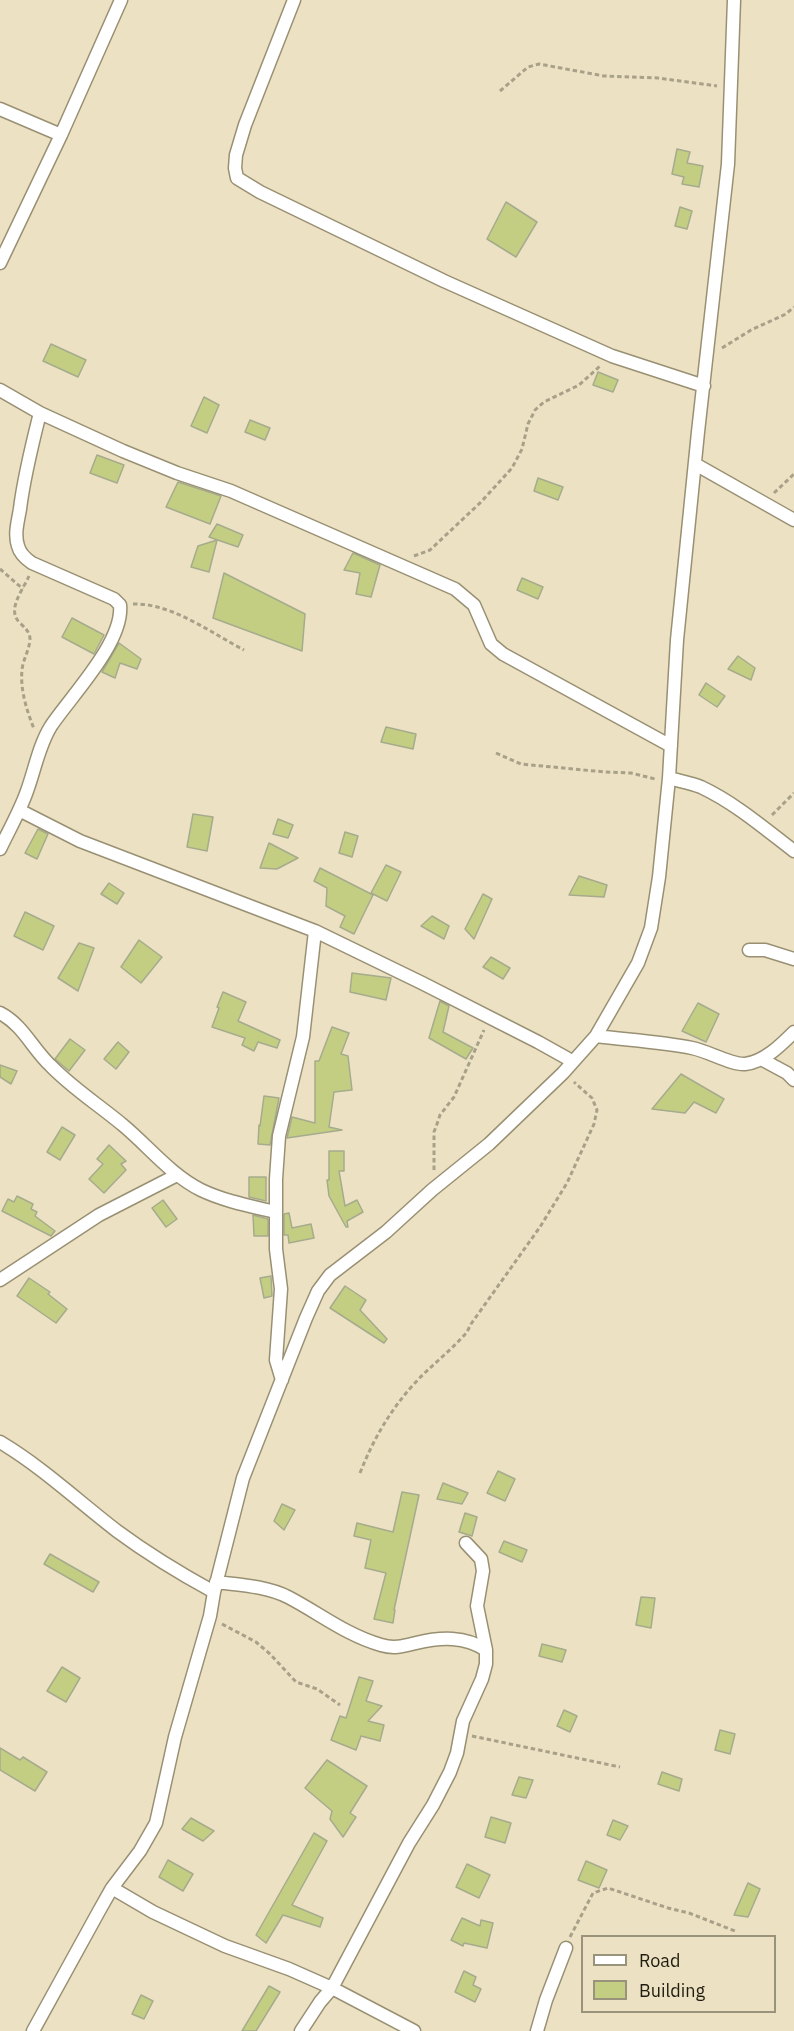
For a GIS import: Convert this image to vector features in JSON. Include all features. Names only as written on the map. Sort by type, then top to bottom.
[{"type":"street","points":[[0,263],[61,135],[121,0]]},
{"type":"street","points":[[294,0],[245,125],[236,154],[237,178],[260,192],[444,280],[612,356],[704,386]]},
{"type":"street","points":[[33,2031],[112,1888],[140,1851],[156,1823],[175,1737],[210,1616],[215,1587],[243,1478],[318,1290],[330,1275],[386,1232],[432,1190],[489,1144],[563,1073],[596,1036],[638,963],[651,928],[657,896],[669,780],[677,640],[711,302],[728,164],[734,0]]},
{"type":"street","points":[[0,109],[61,135]]},
{"type":"street","points":[[0,390],[40,413],[132,454],[177,473],[231,491],[455,589],[474,605],[491,644],[502,654],[671,746]]},
{"type":"street","points":[[0,849],[19,810],[50,728],[78,692],[116,631],[121,613],[120,604],[103,593],[32,563],[18,548],[16,536],[28,456],[40,413]]},
{"type":"street","points":[[695,464],[794,520]]},
{"type":"street","points":[[669,780],[698,786],[714,794],[761,824],[794,851]]},
{"type":"street","points":[[19,810],[80,841],[315,931],[490,1017],[572,1061]]},
{"type":"street","points":[[282,1380],[276,1360],[281,1289],[276,1249],[275,1212],[279,1136],[303,1037],[315,931]]},
{"type":"street","points":[[749,950],[765,950],[794,959]]},
{"type":"street","points":[[0,1013],[9,1018],[26,1035],[48,1064],[122,1124],[177,1175],[201,1190],[230,1201],[275,1212]]},
{"type":"street","points":[[596,1036],[692,1048],[744,1064],[760,1059],[781,1045],[794,1032]]},
{"type":"street","points":[[760,1059],[787,1073],[794,1080]]},
{"type":"street","points":[[0,1280],[99,1215],[177,1175]]},
{"type":"street","points":[[0,1442],[20,1454],[118,1531],[185,1576],[215,1587],[259,1587],[287,1596],[327,1622],[380,1645],[395,1648],[435,1639],[452,1638],[474,1642],[486,1650]]},
{"type":"street","points":[[301,2031],[332,1988],[409,1843],[433,1806],[450,1772],[470,1702],[482,1678],[486,1664],[486,1650],[477,1605],[483,1571],[481,1558],[466,1543]]},
{"type":"street","points":[[112,1888],[153,1912],[225,1946],[289,1969],[332,1988],[414,2031]]},
{"type":"street","points":[[537,2031],[566,1948]]},
{"type":"path","points":[[500,91],[528,67],[539,64],[604,76],[658,78],[730,87]]},
{"type":"path","points":[[707,356],[751,330],[786,314],[794,307]]},
{"type":"path","points":[[412,557],[430,550],[513,468],[535,410],[544,402],[579,385],[612,356]]},
{"type":"path","points":[[766,504],[780,486],[794,474]]},
{"type":"path","points":[[32,563],[14,610],[15,617],[30,637],[22,670],[22,682],[25,702],[41,747]]},
{"type":"path","points":[[0,569],[23,590]]},
{"type":"path","points":[[120,604],[138,604],[178,615],[244,650]]},
{"type":"path","points":[[496,753],[521,765],[615,771],[669,780]]},
{"type":"path","points":[[761,824],[794,793]]},
{"type":"path","points":[[432,1190],[435,1166],[434,1132],[440,1115],[454,1097],[490,1017]]},
{"type":"path","points":[[360,1473],[385,1419],[414,1385],[467,1332],[540,1227],[567,1183],[594,1124],[597,1110],[592,1098],[563,1073]]},
{"type":"path","points":[[210,1616],[227,1628],[256,1642],[296,1682],[317,1689],[340,1705]]},
{"type":"path","points":[[461,1734],[620,1767]]},
{"type":"path","points":[[566,1948],[593,1893],[608,1888],[689,1913],[735,1931]]},
{"type":"building","points":[[677,149],[690,152],[687,163],[703,166],[699,187],[682,184],[684,177],[672,174]]},
{"type":"building","points":[[506,202],[537,222],[516,257],[487,239]]},
{"type":"building","points":[[680,207],[692,211],[687,229],[675,226]]},
{"type":"building","points":[[51,344],[86,360],[78,377],[43,361]]},
{"type":"building","points":[[598,372],[618,380],[613,392],[593,385]]},
{"type":"building","points":[[204,397],[219,405],[207,433],[191,426]]},
{"type":"building","points":[[250,420],[270,428],[265,440],[245,432]]},
{"type":"building","points":[[97,455],[124,465],[117,483],[90,473]]},
{"type":"building","points":[[538,478],[563,487],[558,500],[534,491]]},
{"type":"building","points":[[178,482],[221,496],[210,524],[166,507]]},
{"type":"building","points":[[217,524],[243,535],[238,547],[209,537]]},
{"type":"building","points":[[217,540],[209,572],[191,567],[198,546]]},
{"type":"building","points":[[353,553],[380,565],[371,597],[356,594],[360,573],[344,570]]},
{"type":"building","points":[[224,573],[305,614],[302,651],[213,618]]},
{"type":"building","points":[[522,578],[543,587],[538,599],[517,590]]},
{"type":"building","points":[[72,618],[104,635],[94,654],[62,637]]},
{"type":"building","points":[[119,643],[141,659],[137,669],[120,663],[115,678],[102,672]]},
{"type":"building","points":[[738,656],[755,668],[751,680],[728,669]]},
{"type":"building","points":[[706,683],[725,696],[717,707],[699,695]]},
{"type":"building","points":[[386,727],[416,734],[413,749],[381,742]]},
{"type":"building","points":[[193,814],[213,817],[207,851],[187,847]]},
{"type":"building","points":[[278,819],[293,825],[288,838],[273,834]]},
{"type":"building","points":[[38,829],[48,834],[37,859],[25,853]]},
{"type":"building","points":[[345,832],[358,836],[352,857],[339,853]]},
{"type":"building","points":[[269,843],[298,858],[277,869],[260,868]]},
{"type":"building","points":[[386,865],[401,872],[387,901],[371,893]]},
{"type":"building","points":[[320,868],[373,895],[354,934],[340,927],[345,916],[326,906],[327,888],[314,881]]},
{"type":"building","points":[[579,876],[607,885],[604,897],[569,895]]},
{"type":"building","points":[[109,883],[124,893],[117,904],[101,894]]},
{"type":"building","points":[[483,894],[492,899],[474,939],[465,929]]},
{"type":"building","points":[[25,912],[54,926],[43,950],[14,936]]},
{"type":"building","points":[[432,916],[449,926],[444,939],[421,926]]},
{"type":"building","points":[[139,940],[162,957],[141,983],[121,967]]},
{"type":"building","points":[[79,943],[94,948],[78,991],[58,978]]},
{"type":"building","points":[[491,957],[510,968],[503,979],[483,967]]},
{"type":"building","points":[[352,973],[391,978],[386,1000],[350,992]]},
{"type":"building","points":[[223,992],[246,1002],[238,1021],[280,1040],[277,1048],[258,1042],[254,1051],[242,1045],[245,1038],[212,1027]]},
{"type":"building","points":[[440,1001],[449,1006],[443,1032],[473,1048],[466,1059],[429,1038]]},
{"type":"building","points":[[698,1003],[719,1014],[706,1042],[682,1031]]},
{"type":"building","points":[[332,1027],[349,1033],[341,1054],[348,1056],[352,1090],[334,1092],[329,1127],[342,1130],[287,1138],[292,1117],[315,1123],[315,1061],[319,1061]]},
{"type":"building","points":[[70,1039],[85,1050],[69,1071],[55,1059]]},
{"type":"building","points":[[118,1042],[129,1052],[116,1069],[104,1059]]},
{"type":"building","points":[[0,1065],[17,1071],[11,1084],[0,1077]]},
{"type":"building","points":[[681,1074],[724,1099],[716,1113],[694,1102],[685,1113],[652,1109]]},
{"type":"building","points":[[264,1096],[279,1098],[270,1145],[258,1144]]},
{"type":"building","points":[[62,1127],[75,1135],[60,1160],[47,1152]]},
{"type":"building","points":[[109,1145],[126,1161],[121,1164],[126,1170],[104,1193],[89,1179],[103,1164],[97,1159]]},
{"type":"building","points":[[329,1151],[344,1151],[344,1171],[339,1171],[345,1206],[357,1200],[363,1212],[347,1221],[348,1227],[329,1196],[327,1180],[329,1180]]},
{"type":"building","points":[[249,1177],[266,1177],[266,1201],[249,1197]]},
{"type":"building","points":[[17,1196],[33,1204],[31,1209],[37,1212],[35,1216],[55,1231],[51,1236],[2,1211],[8,1199],[14,1202]]},
{"type":"building","points":[[163,1200],[177,1219],[166,1227],[152,1208]]},
{"type":"building","points":[[289,1213],[292,1228],[311,1224],[314,1238],[289,1243],[288,1235],[284,1235],[284,1214]]},
{"type":"building","points":[[253,1215],[268,1219],[268,1236],[254,1236]]},
{"type":"building","points":[[271,1276],[272,1296],[264,1298],[260,1278]]},
{"type":"building","points":[[29,1278],[50,1292],[48,1294],[67,1309],[56,1323],[17,1296]]},
{"type":"building","points":[[345,1286],[366,1300],[360,1310],[387,1339],[384,1343],[330,1308]]},
{"type":"building","points":[[498,1471],[515,1479],[505,1501],[487,1493]]},
{"type":"building","points":[[443,1483],[468,1493],[462,1504],[437,1499]]},
{"type":"building","points":[[402,1492],[419,1495],[393,1623],[374,1619],[386,1573],[365,1568],[371,1540],[354,1536],[357,1523],[393,1532]]},
{"type":"building","points":[[282,1504],[295,1510],[284,1530],[274,1521]]},
{"type":"building","points":[[465,1513],[477,1517],[472,1536],[459,1532]]},
{"type":"building","points":[[504,1541],[527,1550],[522,1562],[499,1552]]},
{"type":"building","points":[[50,1554],[99,1582],[93,1592],[44,1564]]},
{"type":"building","points":[[641,1597],[655,1598],[651,1628],[636,1625]]},
{"type":"building","points":[[542,1644],[566,1650],[562,1662],[539,1656]]},
{"type":"building","points":[[62,1667],[80,1678],[66,1702],[47,1691]]},
{"type":"building","points":[[359,1677],[373,1681],[366,1701],[382,1706],[368,1721],[384,1725],[380,1741],[361,1736],[356,1750],[331,1740],[340,1716],[346,1718]]},
{"type":"building","points":[[564,1710],[577,1716],[570,1732],[557,1726]]},
{"type":"building","points":[[720,1730],[735,1734],[730,1754],[715,1750]]},
{"type":"building","points":[[0,1748],[20,1760],[23,1757],[47,1772],[35,1791],[0,1770]]},
{"type":"building","points":[[327,1760],[367,1786],[350,1813],[356,1817],[343,1837],[330,1819],[332,1811],[305,1788]]},
{"type":"building","points":[[662,1772],[682,1779],[679,1791],[658,1784]]},
{"type":"building","points":[[519,1777],[533,1780],[526,1798],[512,1795]]},
{"type":"building","points":[[491,1817],[511,1823],[505,1843],[485,1837]]},
{"type":"building","points":[[191,1818],[214,1831],[203,1841],[182,1829]]},
{"type":"building","points":[[613,1820],[628,1826],[620,1840],[607,1835]]},
{"type":"building","points":[[314,1833],[327,1841],[292,1905],[323,1918],[320,1927],[283,1915],[266,1943],[256,1935]]},
{"type":"building","points":[[168,1860],[193,1874],[183,1891],[159,1877]]},
{"type":"building","points":[[586,1861],[607,1870],[599,1888],[578,1880]]},
{"type":"building","points":[[467,1864],[490,1875],[479,1898],[456,1887]]},
{"type":"building","points":[[748,1883],[760,1889],[748,1917],[734,1915]]},
{"type":"building","points":[[462,1918],[480,1926],[481,1920],[493,1923],[487,1948],[464,1943],[463,1946],[451,1940]]},
{"type":"building","points":[[464,1971],[476,1977],[473,1985],[481,1989],[475,2002],[455,1992]]},
{"type":"building","points":[[269,1986],[280,1992],[256,2031],[242,2031]]},
{"type":"building","points":[[141,1995],[153,2001],[144,2019],[132,2014]]}]
